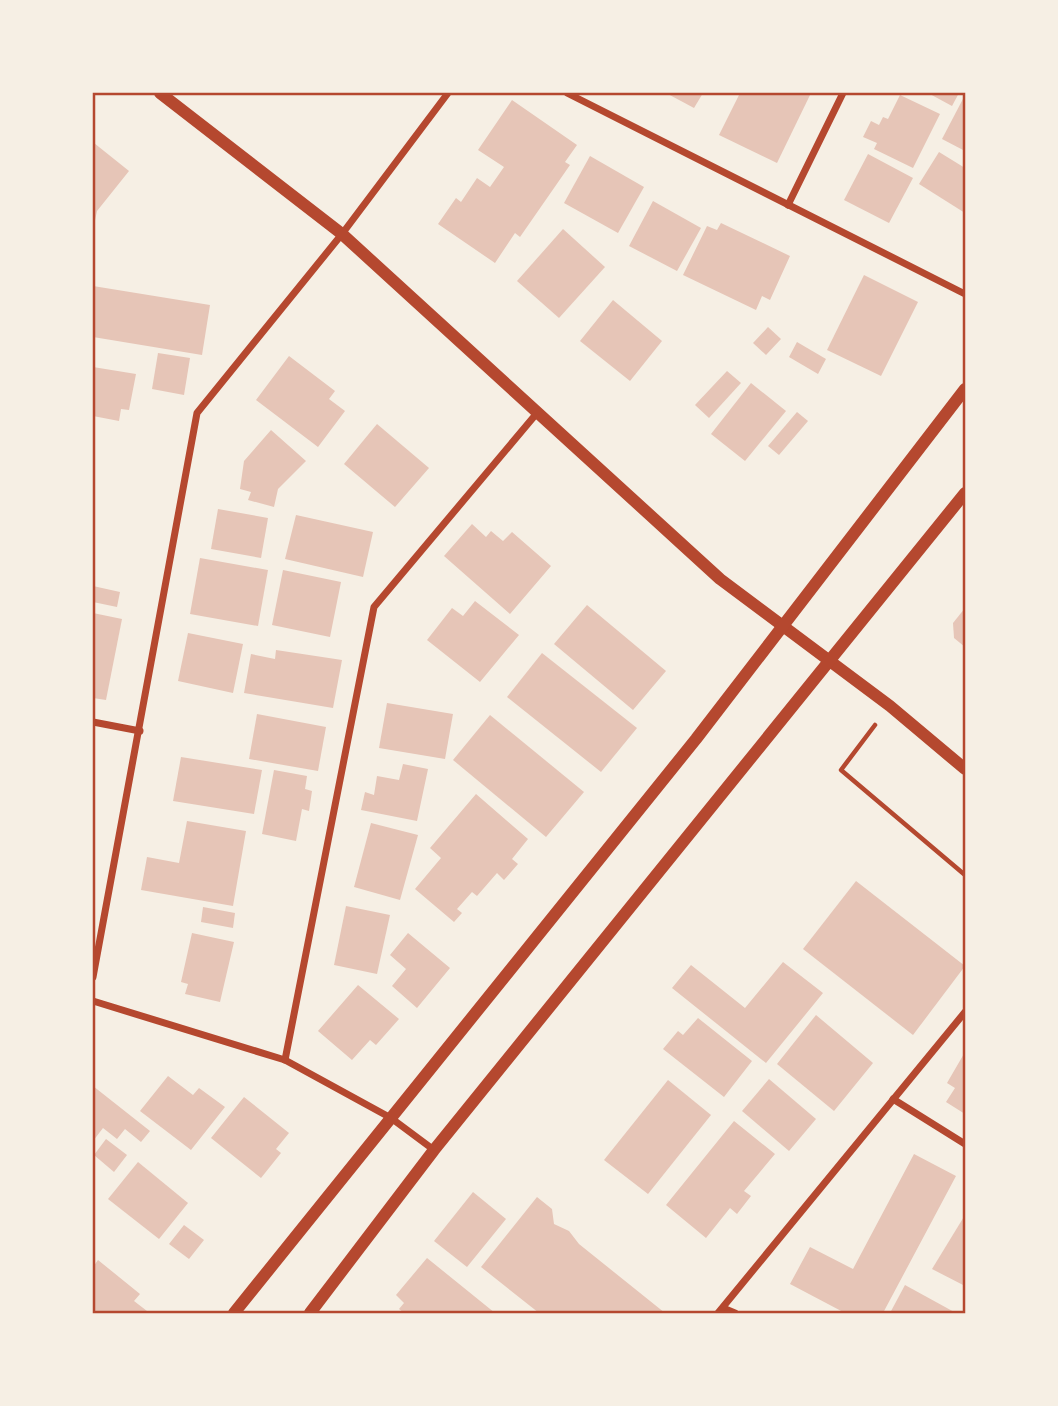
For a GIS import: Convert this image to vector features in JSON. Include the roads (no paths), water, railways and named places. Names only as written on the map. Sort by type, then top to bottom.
[{"type":"street","points":[[160,93],[342,234],[720,579],[890,706],[965,769]]},
{"type":"street","points":[[93,977],[197,413],[342,234],[448,93]]},
{"type":"street","points":[[567,93],[965,295]]},
{"type":"street","points":[[788,205],[843,93]]},
{"type":"street","points":[[234,1313],[696,739],[965,389]]},
{"type":"street","points":[[285,1060],[374,607],[537,413]]},
{"type":"street","points":[[310,1313],[434,1150],[965,493]]},
{"type":"street","points":[[93,722],[140,730]]},
{"type":"street","points":[[93,1001],[285,1060],[391,1118],[434,1150]]},
{"type":"street","points":[[735,1313],[721,1310],[965,1012]]},
{"type":"street","points":[[893,1098],[965,1144]]}]
